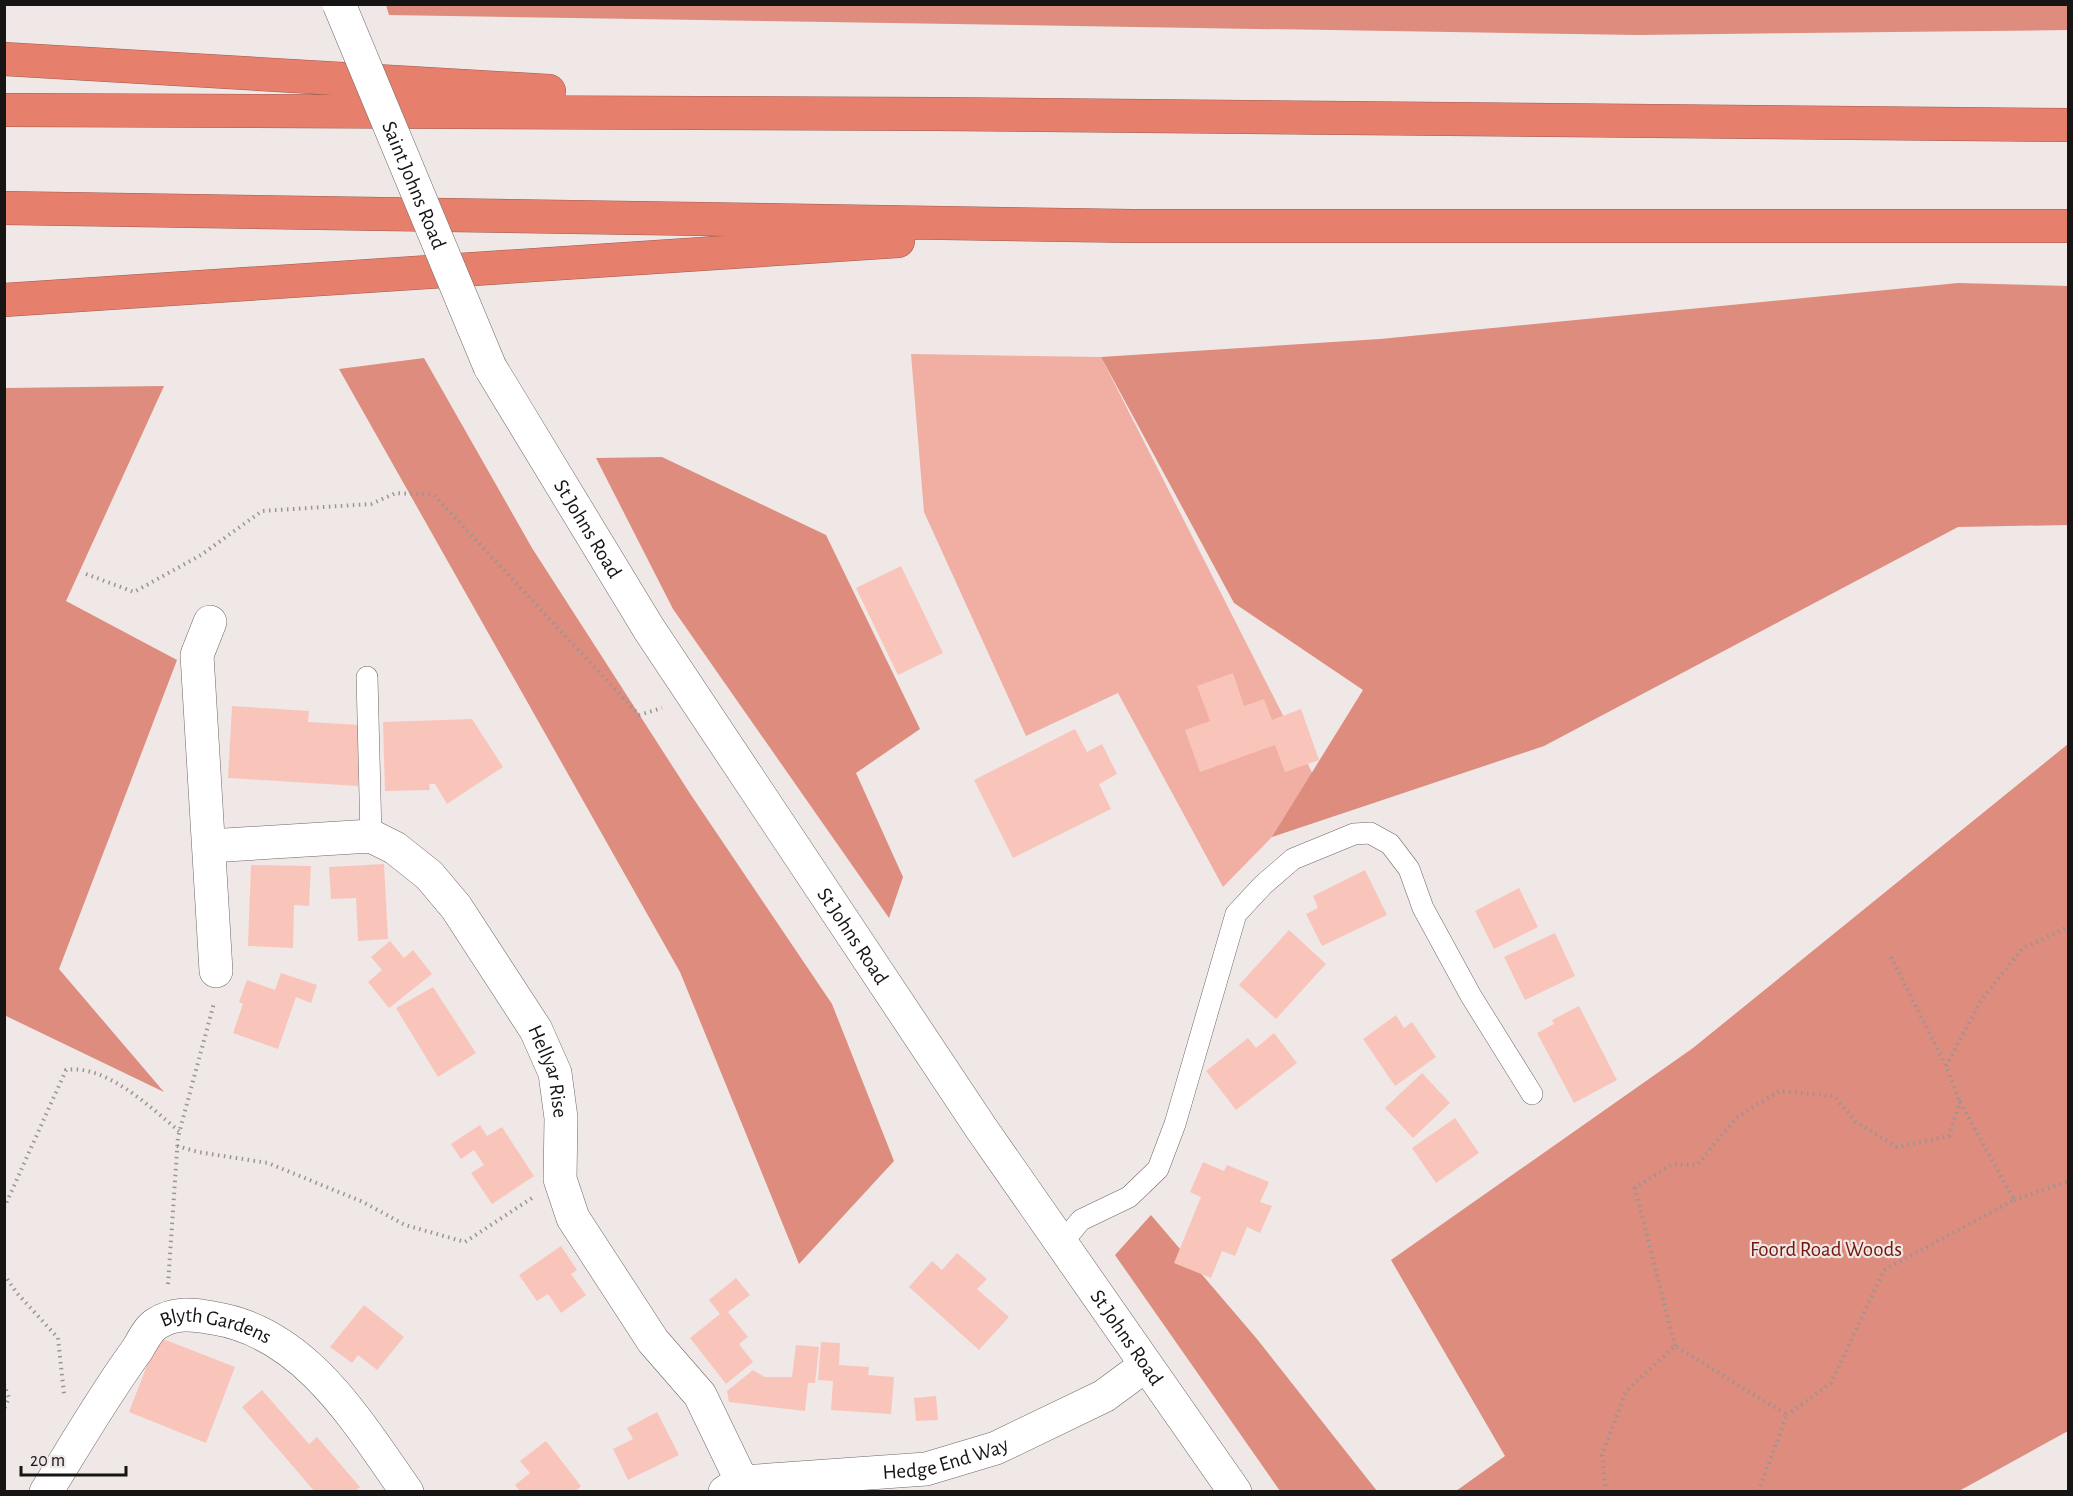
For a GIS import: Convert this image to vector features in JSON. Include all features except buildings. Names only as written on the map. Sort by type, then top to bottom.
[{"type":"highway","points":[[4,59],[937,114]]},
{"type":"highway","points":[[4,110],[937,114],[2068,125]]},
{"type":"highway","points":[[4,208],[1133,226],[2068,226]]},
{"type":"highway","points":[[4,300],[1133,226]]},
{"type":"street","name":"Saint Johns Road","points":[[339,4],[490,368]]},
{"type":"street","name":"St Johns Road","points":[[490,368],[649,629],[694,698],[1061,1244],[1235,1491]]},
{"type":"street","points":[[210,622],[197,654],[216,971]]},
{"type":"street","points":[[209,846],[371,836]]},
{"type":"street","name":"Hellyar Rise","points":[[371,836],[395,848],[429,875],[456,907],[536,1030],[555,1073],[561,1118],[560,1179],[573,1218],[653,1341],[700,1395],[733,1487]]},
{"type":"street","name":"Blyth Gardens","points":[[46,1491],[116,1379],[155,1324],[185,1313],[225,1319],[266,1334],[301,1359],[346,1406],[407,1491]]},
{"type":"street","name":"Hedge End Way","points":[[733,1487],[926,1469],[996,1448],[1104,1396],[1146,1365]]},
{"type":"lane","points":[[367,677],[371,836]]},
{"type":"lane","points":[[1061,1244],[1081,1220],[1129,1197],[1158,1169],[1175,1124],[1236,914],[1263,885],[1293,859],[1354,834],[1370,834],[1390,844],[1409,869],[1423,908],[1471,996],[1532,1095]]},
{"type":"path","points":[[86,573],[134,592],[201,555],[262,511],[371,504],[396,493],[434,495],[639,715],[694,698]]},
{"type":"path","points":[[1946,1066],[1983,999],[2022,950],[2068,927]]},
{"type":"path","points":[[1891,957],[1946,1066],[1960,1102],[2014,1200]]},
{"type":"path","points":[[171,1319],[167,1291],[177,1146],[179,1131],[220,981],[216,971]]},
{"type":"path","points":[[4,1208],[66,1070],[80,1068],[126,1088],[179,1131]]},
{"type":"path","points":[[1787,1415],[1675,1346],[1635,1188],[1672,1164],[1697,1165],[1736,1118],[1779,1091],[1834,1096],[1856,1122],[1897,1147],[1949,1136],[1960,1102]]},
{"type":"path","points":[[177,1146],[268,1163],[363,1202],[405,1225],[465,1242],[560,1179]]},
{"type":"path","points":[[1758,1491],[1787,1415],[1831,1383],[1884,1270],[2014,1200],[2068,1181]]},
{"type":"path","points":[[4,1274],[16,1292],[58,1338],[65,1409],[92,1419]]},
{"type":"path","points":[[1606,1491],[1602,1455],[1626,1391],[1675,1346]]},
{"type":"path","points":[[4,1384],[9,1398],[4,1410]]},
{"type":"shaded area","points":[[911,354],[1101,357],[1328,804],[1272,837],[1223,887],[1118,693],[1026,736],[924,512]]},
{"type":"green space","points":[[2068,4],[2068,30],[1638,35],[389,15],[386,5]]},
{"type":"green space","points":[[1958,283],[2068,286],[2068,525],[1958,527],[1544,746],[1272,837],[1363,690],[1234,603],[1101,357],[1380,339]]},
{"type":"green space","points":[[424,358],[532,548],[691,795],[832,1004],[894,1161],[799,1264],[680,972],[339,369]]},
{"type":"green space","points":[[164,386],[66,601],[177,660],[59,969],[164,1092],[4,1015],[5,388]]},
{"type":"green space","points":[[662,457],[826,535],[920,729],[856,773],[903,877],[889,918],[673,609],[596,458]]},
{"type":"green space","name":"Foord Road Woods","points":[[2068,744],[2068,1431],[1959,1491],[1456,1491],[1505,1456],[1391,1260],[1693,1048]]},
{"type":"green space","points":[[1151,1215],[1257,1339],[1377,1491],[1280,1491],[1115,1255]]}]
